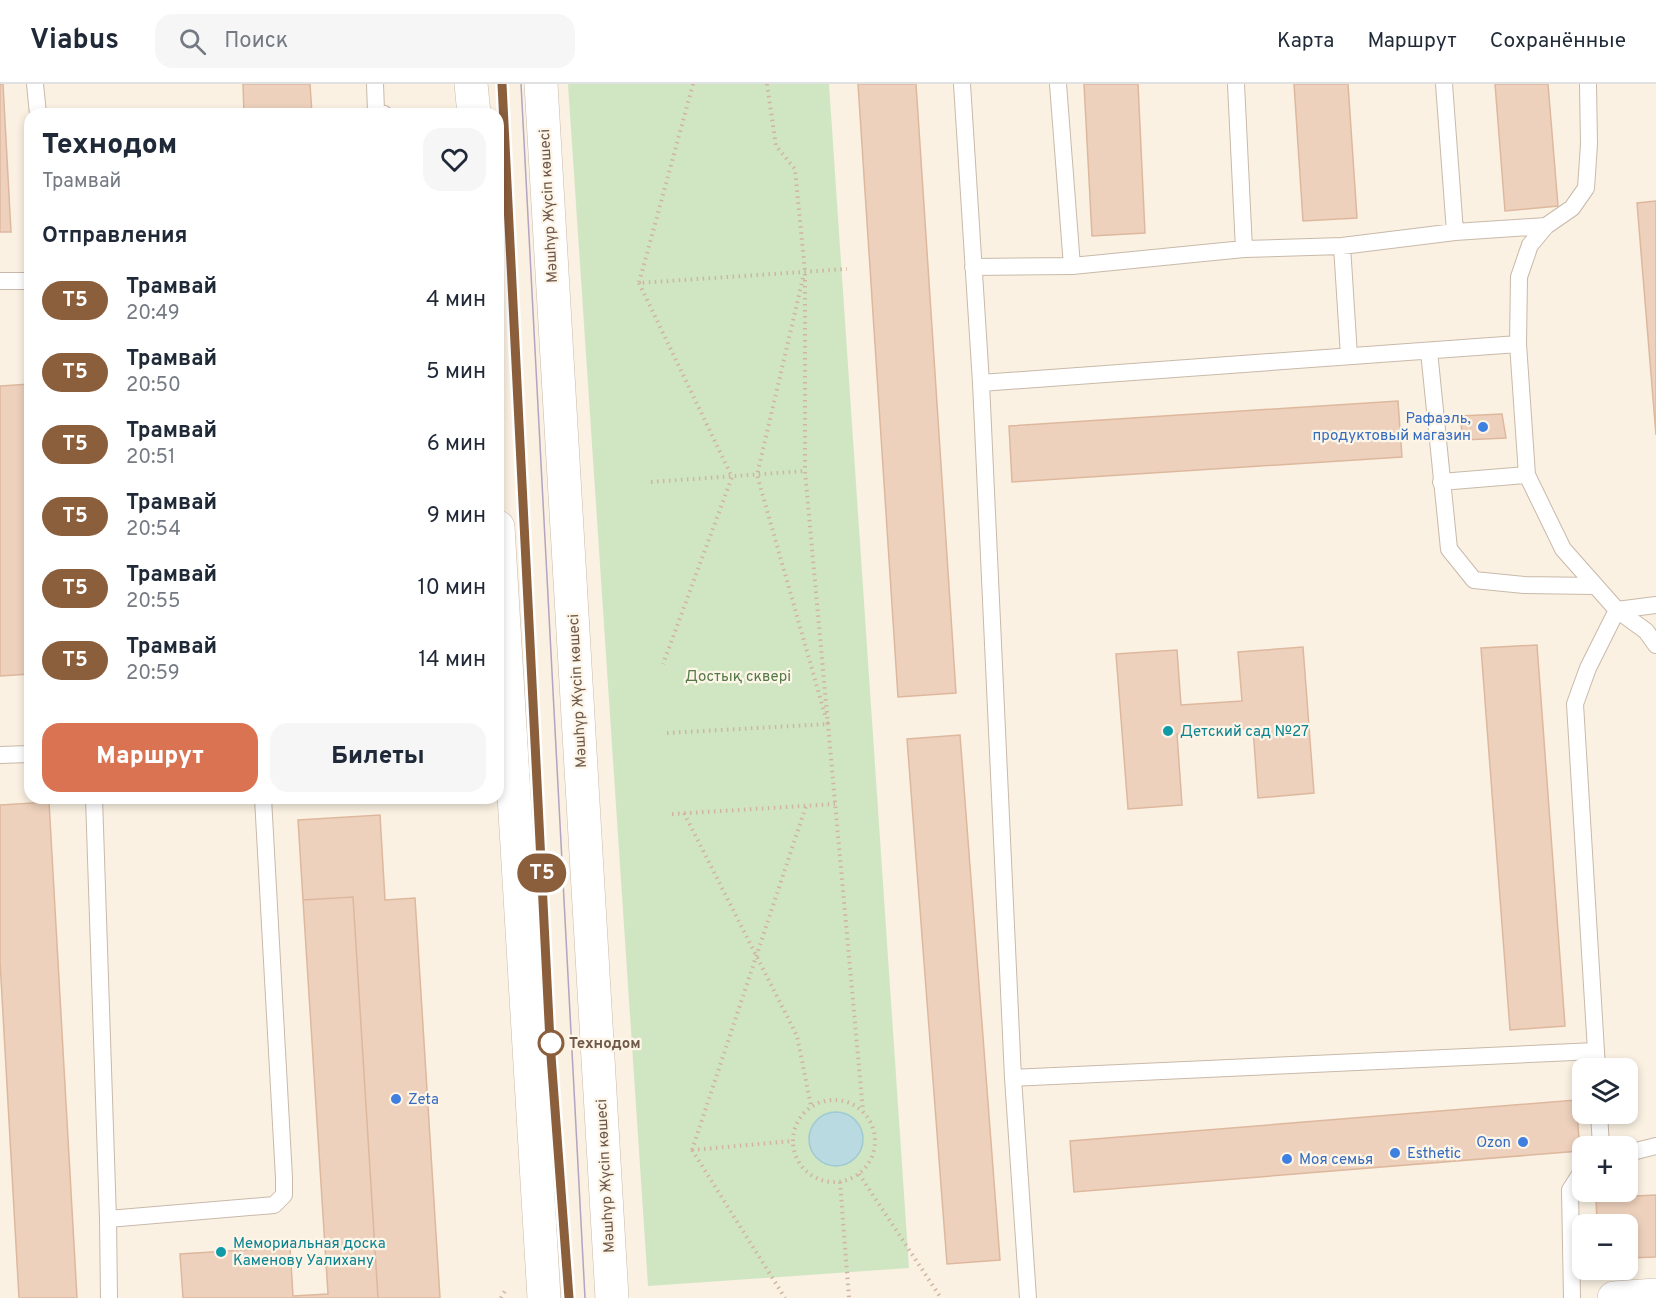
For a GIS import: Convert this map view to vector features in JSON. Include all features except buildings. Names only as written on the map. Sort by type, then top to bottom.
[{"type":"street","points":[[471,84],[473,108]]},
{"type":"street","name":"Мәшһүр Жүсіп көшесі","points":[[541,84],[612,1298]]},
{"type":"street","points":[[504,726],[506,793],[544,1298]]},
{"type":"street","points":[[1614,1298],[1656,1295]]},
{"type":"lane","points":[[35,84],[37,108]]},
{"type":"lane","points":[[375,84],[376,108]]},
{"type":"lane","points":[[962,84],[981,383],[1013,1078],[1028,1298]]},
{"type":"lane","points":[[1058,84],[1072,266]]},
{"type":"lane","points":[[1236,84],[1244,249]]},
{"type":"lane","points":[[1444,84],[1455,232]]},
{"type":"lane","points":[[1588,84],[1589,144],[1586,188],[1572,208],[1546,226],[1530,245],[1519,277],[1518,344],[1527,475],[1563,549],[1617,610],[1646,631],[1656,645]]},
{"type":"lane","points":[[974,267],[1072,266],[1244,249],[1342,246],[1455,232],[1546,226]]},
{"type":"lane","points":[[1342,246],[1349,356]]},
{"type":"lane","points":[[0,281],[24,281]]},
{"type":"lane","points":[[981,383],[1518,344]]},
{"type":"lane","points":[[1429,351],[1449,549],[1474,580],[1524,585],[1595,586]]},
{"type":"lane","points":[[1441,482],[1527,475]]},
{"type":"lane","points":[[1617,610],[1656,604]]},
{"type":"lane","points":[[1596,1058],[1575,704],[1588,668],[1617,610]]},
{"type":"lane","points":[[0,755],[24,754]]},
{"type":"lane","points":[[94,804],[109,1298]]},
{"type":"lane","points":[[108,1219],[274,1205],[284,1195],[263,804]]},
{"type":"lane","points":[[1013,1078],[1572,1061]]},
{"type":"lane","points":[[1638,1150],[1656,1146]]},
{"type":"lane","points":[[1572,1187],[1570,1190],[1572,1298]]},
{"type":"path","points":[[663,664],[732,477],[639,283],[693,84]]},
{"type":"path","points":[[767,84],[776,146],[795,169],[805,272],[805,471],[863,1111]]},
{"type":"path","points":[[639,283],[847,269]]},
{"type":"path","points":[[805,272],[757,475],[828,724]]},
{"type":"path","points":[[651,482],[805,471]]},
{"type":"path","points":[[667,733],[828,724]]},
{"type":"path","points":[[672,814],[835,804]]},
{"type":"path","points":[[692,1150],[806,806]]},
{"type":"path","points":[[684,813],[798,1036],[811,1106]]},
{"type":"path","points":[[824,1100],[852,1103],[863,1111],[871,1123],[875,1136],[874,1150],[869,1163],[859,1174],[840,1182],[826,1181],[802,1168],[795,1155],[792,1142],[794,1128],[801,1115],[811,1106],[824,1100]]},
{"type":"path","points":[[692,1150],[792,1142]]},
{"type":"path","points":[[692,1150],[785,1298]]},
{"type":"path","points":[[859,1174],[941,1298]]},
{"type":"path","points":[[840,1182],[849,1298]]},
{"type":"path","points":[[501,1298],[506,1289]]},
{"type":"green space","name":"Достық сквері","points":[[568,84],[829,84],[909,1268],[648,1286]]},
{"type":"water","points":[[836,1112],[846,1114],[855,1120],[861,1129],[863,1139],[861,1149],[855,1158],[846,1164],[836,1166],[826,1164],[817,1158],[811,1149],[809,1139],[811,1129],[817,1120],[826,1114]]},
{"type":"tram line","name":"T5","points":[[502,84],[503,108]]},
{"type":"tram line","points":[[503,84],[551,1043],[569,1298]]},
{"type":"tram line","points":[[521,84],[585,1298]]},
{"type":"tram line","name":"T5","points":[[504,124],[550,1042],[569,1298]]},
{"type":"place","name":"Рафаэль, продуктовый магазин","points":[[1483,427]]},
{"type":"place","name":"Детский сад №27","points":[[1168,731]]},
{"type":"place","name":"Технодом","points":[[551,1043]]},
{"type":"place","name":"Zeta","points":[[396,1099]]},
{"type":"place","name":"Ozon","points":[[1523,1142]]},
{"type":"place","name":"Esthetic","points":[[1395,1153]]},
{"type":"place","name":"Моя семья","points":[[1287,1159]]},
{"type":"place","name":"Мемориальная доска Каменову Уалихану","points":[[221,1252]]}]
